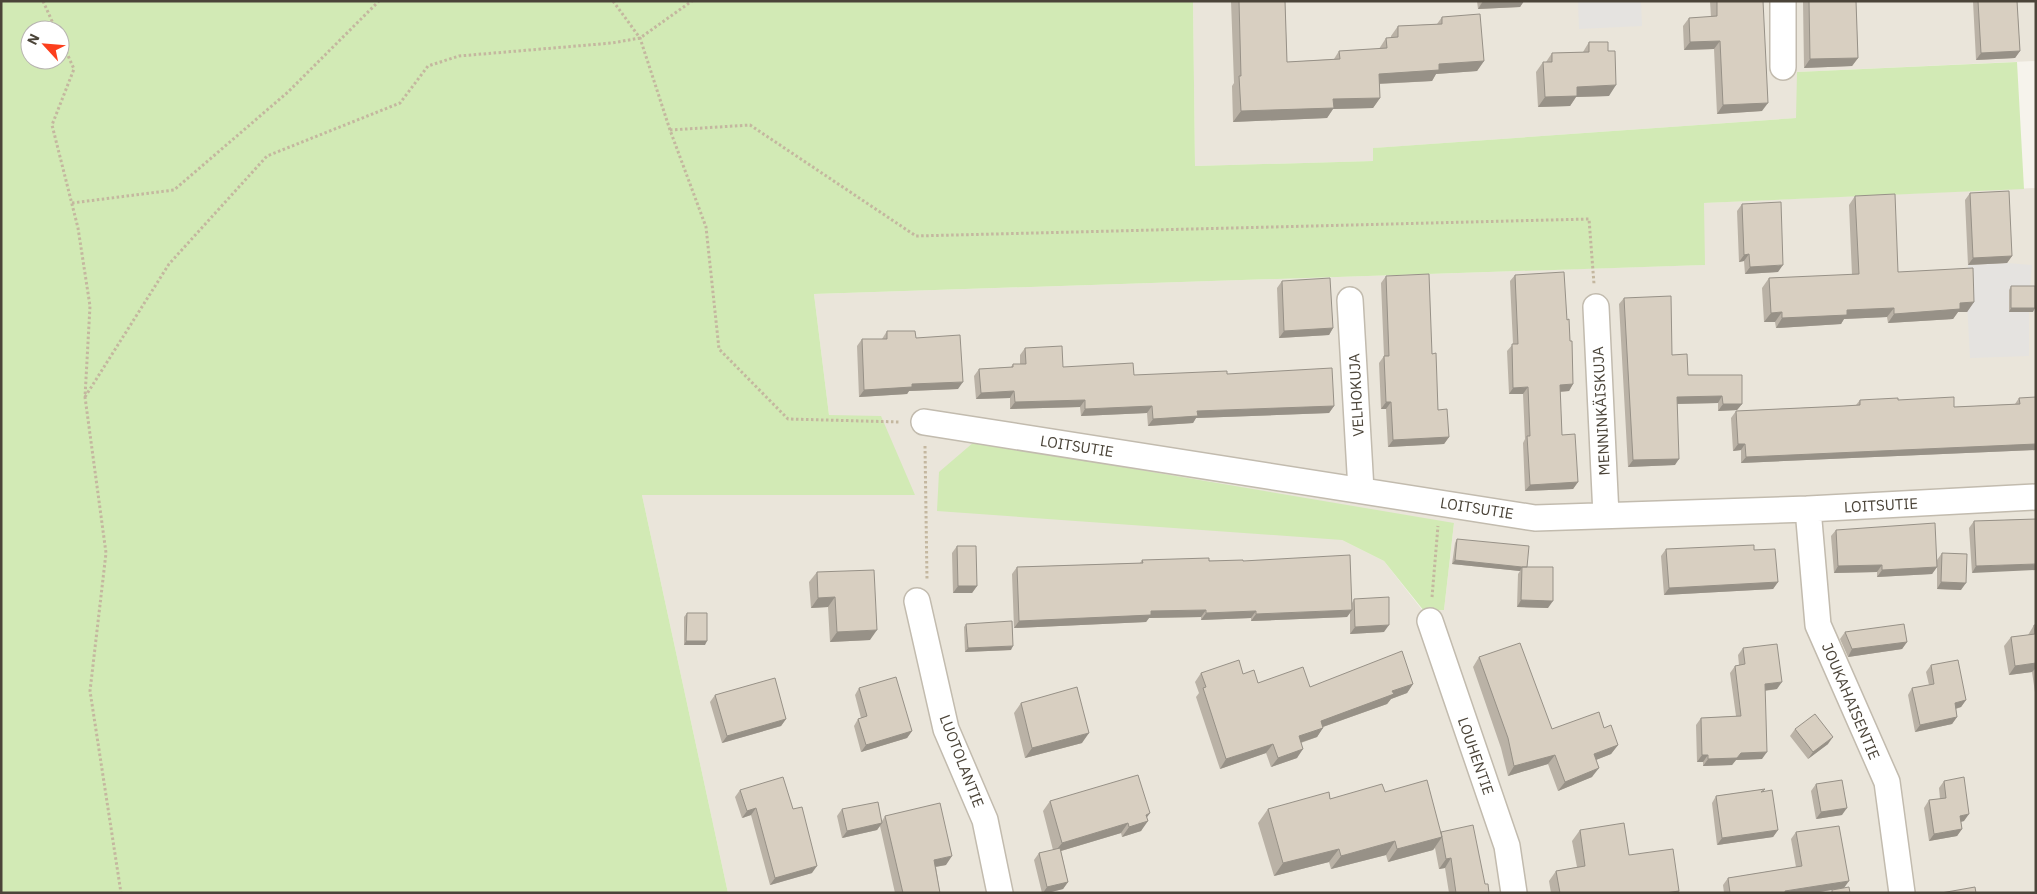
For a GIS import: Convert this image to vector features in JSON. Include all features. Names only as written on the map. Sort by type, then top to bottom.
[{"type":"street","points":[[1783,1],[1784,66]]},
{"type":"street","name":"VELHOKUJA","points":[[1350,300],[1361,490]]},
{"type":"street","name":"MENNINKÄISKUJA","points":[[1596,307],[1606,515]]},
{"type":"street","name":"LOITSUTIE","points":[[924,422],[1535,518],[2036,497]]},
{"type":"street","name":"JOUKAHAISENTIE","points":[[1808,508],[1818,626],[1886,782],[1902,893]]},
{"type":"street","name":"LUOTOLANTIE","points":[[917,601],[946,729],[985,820],[1000,893]]},
{"type":"street","name":"LOUHENTIE","points":[[1430,620],[1507,846],[1514,893]]},
{"type":"path","points":[[43,1],[52,20]]},
{"type":"path","points":[[72,203],[174,190],[288,92],[379,1]]},
{"type":"path","points":[[613,1],[640,38],[670,130],[706,227],[719,349],[788,419],[924,422],[928,578],[917,601]]},
{"type":"path","points":[[84,397],[169,264],[267,156],[400,103],[428,66],[459,56],[612,43],[640,38],[692,1]]},
{"type":"path","points":[[70,60],[74,69],[52,125],[78,228],[90,306],[84,397],[106,553],[90,691],[121,893]]},
{"type":"path","points":[[670,130],[750,125],[916,236],[1589,219],[1596,307]]},
{"type":"path","points":[[1430,620],[1440,502]]},
{"type":"shaded area","points":[[1193,1],[2036,1],[2036,61],[1797,72],[1797,118],[1374,148],[1373,161],[1195,166]]},
{"type":"shaded area","points":[[1578,1],[1641,1],[1642,26],[1579,29]]},
{"type":"shaded area","points":[[2036,188],[2036,893],[728,893],[642,495],[915,495],[829,415],[814,294],[1704,265],[1703,203]],"holes":[[[1454,523],[1444,610],[1423,611],[1384,561],[1342,540]]]},
{"type":"shaded area","points":[[2007,263],[2032,265],[2029,298],[2029,356],[1970,358],[1966,284],[1968,265]]},
{"type":"green space","points":[[1,1],[1193,1],[1195,166],[1373,161],[1373,148],[1796,118],[1797,72],[2017,62],[2024,189],[1704,203],[1705,265],[814,294],[829,415],[881,416],[915,495],[642,495],[728,893],[1,893]]},
{"type":"green space","points":[[974,442],[1454,523],[1444,610],[1424,611],[1384,561],[1342,540],[937,511],[939,472]]},
{"type":"building","points":[[1239,1],[1285,1],[1287,62],[1340,59],[1339,51],[1387,48],[1386,38],[1398,37],[1398,26],[1442,24],[1442,17],[1480,14],[1484,61],[1439,64],[1439,70],[1379,74],[1380,98],[1333,99],[1334,108],[1241,111]]},
{"type":"building","points":[[1717,1],[1763,1],[1768,103],[1723,105],[1720,41],[1690,42],[1689,18],[1717,16]]},
{"type":"building","points":[[1809,1],[1856,1],[1858,58],[1810,59]]},
{"type":"building","points":[[1978,1],[2017,1],[2020,51],[1981,53]]},
{"type":"building","points":[[1589,42],[1608,42],[1608,51],[1615,51],[1616,85],[1577,87],[1577,96],[1545,97],[1543,62],[1552,62],[1552,53],[1589,52]]},
{"type":"building","points":[[2009,191],[2012,256],[1973,258],[1970,193]]},
{"type":"building","points":[[1895,194],[1898,272],[1973,268],[1974,302],[1960,303],[1960,309],[1894,314],[1894,308],[1847,310],[1847,315],[1782,318],[1782,312],[1771,313],[1769,278],[1859,274],[1855,196]]},
{"type":"building","points":[[1781,202],[1783,265],[1750,267],[1749,254],[1744,255],[1742,204]]},
{"type":"building","points":[[1564,272],[1567,320],[1569,319],[1570,341],[1572,341],[1573,384],[1560,385],[1562,435],[1575,434],[1578,482],[1530,485],[1527,436],[1530,436],[1528,387],[1513,388],[1512,344],[1518,344],[1515,275]]},
{"type":"building","points":[[1429,274],[1432,354],[1436,353],[1438,410],[1447,409],[1449,437],[1393,440],[1391,402],[1386,402],[1384,356],[1389,356],[1386,276]]},
{"type":"building","points":[[1330,278],[1333,328],[1284,331],[1282,281]]},
{"type":"building","points":[[2011,286],[2035,286],[2035,308],[2011,308]]},
{"type":"building","points":[[1671,296],[1672,355],[1687,354],[1688,375],[1742,375],[1742,404],[1723,404],[1722,396],[1677,397],[1679,459],[1633,460],[1624,298]]},
{"type":"building","points":[[887,331],[915,331],[916,338],[960,335],[963,382],[912,384],[912,387],[864,390],[862,339],[887,339]]},
{"type":"building","points":[[1062,346],[1063,367],[1133,363],[1134,375],[1227,371],[1227,374],[1332,368],[1334,406],[1197,411],[1198,416],[1153,419],[1152,406],[1085,409],[1085,400],[1015,402],[1014,391],[981,393],[979,369],[1013,367],[1013,364],[1026,364],[1025,348]]},
{"type":"building","points":[[1954,397],[1954,407],[2020,404],[2019,398],[2036,397],[2036,444],[1746,457],[1745,444],[1738,444],[1736,411],[1860,405],[1860,400]]},
{"type":"building","points":[[2036,519],[2036,564],[1976,566],[1974,521]]},
{"type":"building","points":[[1935,523],[1937,567],[1882,570],[1882,565],[1838,566],[1836,530]]},
{"type":"building","points":[[1457,539],[1529,546],[1527,567],[1455,560]]},
{"type":"building","points":[[1754,545],[1754,550],[1775,549],[1778,582],[1669,588],[1666,549]]},
{"type":"building","points":[[957,546],[976,546],[977,586],[958,586]]},
{"type":"building","points":[[1942,553],[1967,554],[1966,583],[1941,582]]},
{"type":"building","points":[[1350,555],[1352,610],[1256,614],[1256,611],[1206,613],[1206,610],[1151,611],[1151,615],[1019,621],[1017,567],[1143,563],[1142,560],[1209,558],[1209,561],[1243,561]]},
{"type":"building","points":[[1522,567],[1553,567],[1553,601],[1521,600]]},
{"type":"building","points":[[874,570],[877,630],[837,632],[835,597],[818,598],[817,572]]},
{"type":"building","points":[[1389,597],[1389,625],[1355,627],[1354,599]]},
{"type":"building","points":[[687,613],[707,613],[707,641],[686,641]]},
{"type":"building","points":[[1012,621],[1013,646],[968,648],[966,624]]},
{"type":"building","points":[[1904,624],[1907,642],[1852,649],[1845,632]]},
{"type":"building","points":[[2034,625],[2036,625],[2036,663],[2015,666],[2011,637],[2035,634]]},
{"type":"building","points":[[1520,643],[1552,729],[1599,712],[1604,728],[1611,725],[1618,745],[1594,754],[1599,768],[1565,782],[1555,755],[1514,766],[1508,738],[1479,657]]},
{"type":"building","points":[[1777,644],[1782,682],[1765,684],[1767,752],[1741,753],[1737,758],[1708,759],[1708,755],[1702,755],[1701,718],[1741,716],[1735,666],[1745,664],[1743,648]]},
{"type":"building","points":[[1402,651],[1413,684],[1392,691],[1394,694],[1321,721],[1323,728],[1299,736],[1303,749],[1278,758],[1273,744],[1226,759],[1203,688],[1206,687],[1201,673],[1239,660],[1243,674],[1254,670],[1258,683],[1303,667],[1310,687]]},
{"type":"building","points":[[1958,660],[1966,700],[1955,703],[1957,717],[1920,725],[1912,688],[1934,684],[1931,665]]},
{"type":"building","points":[[896,677],[912,731],[866,745],[858,719],[867,716],[859,688]]},
{"type":"building","points":[[775,678],[786,719],[727,736],[715,695]]},
{"type":"building","points":[[1077,687],[1089,733],[1032,748],[1021,703]]},
{"type":"building","points":[[1815,714],[1833,737],[1813,752],[1795,729]]},
{"type":"building","points":[[1138,775],[1150,813],[1146,815],[1148,821],[1129,827],[1128,823],[1062,843],[1050,801]]},
{"type":"building","points":[[783,777],[793,809],[802,807],[817,866],[775,878],[756,808],[747,811],[740,790]]},
{"type":"building","points":[[1964,777],[1969,814],[1960,816],[1962,829],[1934,834],[1929,800],[1946,798],[1944,781]]},
{"type":"building","points":[[1427,780],[1442,837],[1397,849],[1395,841],[1341,856],[1339,849],[1283,863],[1268,809],[1329,792],[1330,799],[1382,784],[1385,792]]},
{"type":"building","points":[[1842,780],[1847,808],[1821,812],[1816,784]]},
{"type":"building","points":[[1765,789],[1761,792],[1772,790],[1778,830],[1722,838],[1716,796]]},
{"type":"building","points":[[878,802],[882,823],[847,831],[842,809]]},
{"type":"building","points":[[940,803],[952,856],[934,860],[940,893],[903,893],[885,816]]},
{"type":"building","points":[[1624,823],[1629,855],[1673,849],[1679,891],[1665,893],[1560,893],[1556,871],[1585,866],[1580,830]]},
{"type":"building","points":[[1473,825],[1485,884],[1488,884],[1489,893],[1456,893],[1451,858],[1446,859],[1441,832]]},
{"type":"building","points":[[1839,826],[1849,881],[1785,891],[1785,893],[1730,893],[1728,878],[1802,866],[1796,832]]},
{"type":"building","points":[[1060,848],[1068,882],[1047,887],[1039,853]]},
{"type":"building","points":[[1849,887],[1850,893],[1832,893],[1832,890]]},
{"type":"building","points":[[1975,887],[1976,893],[1941,893]]}]
